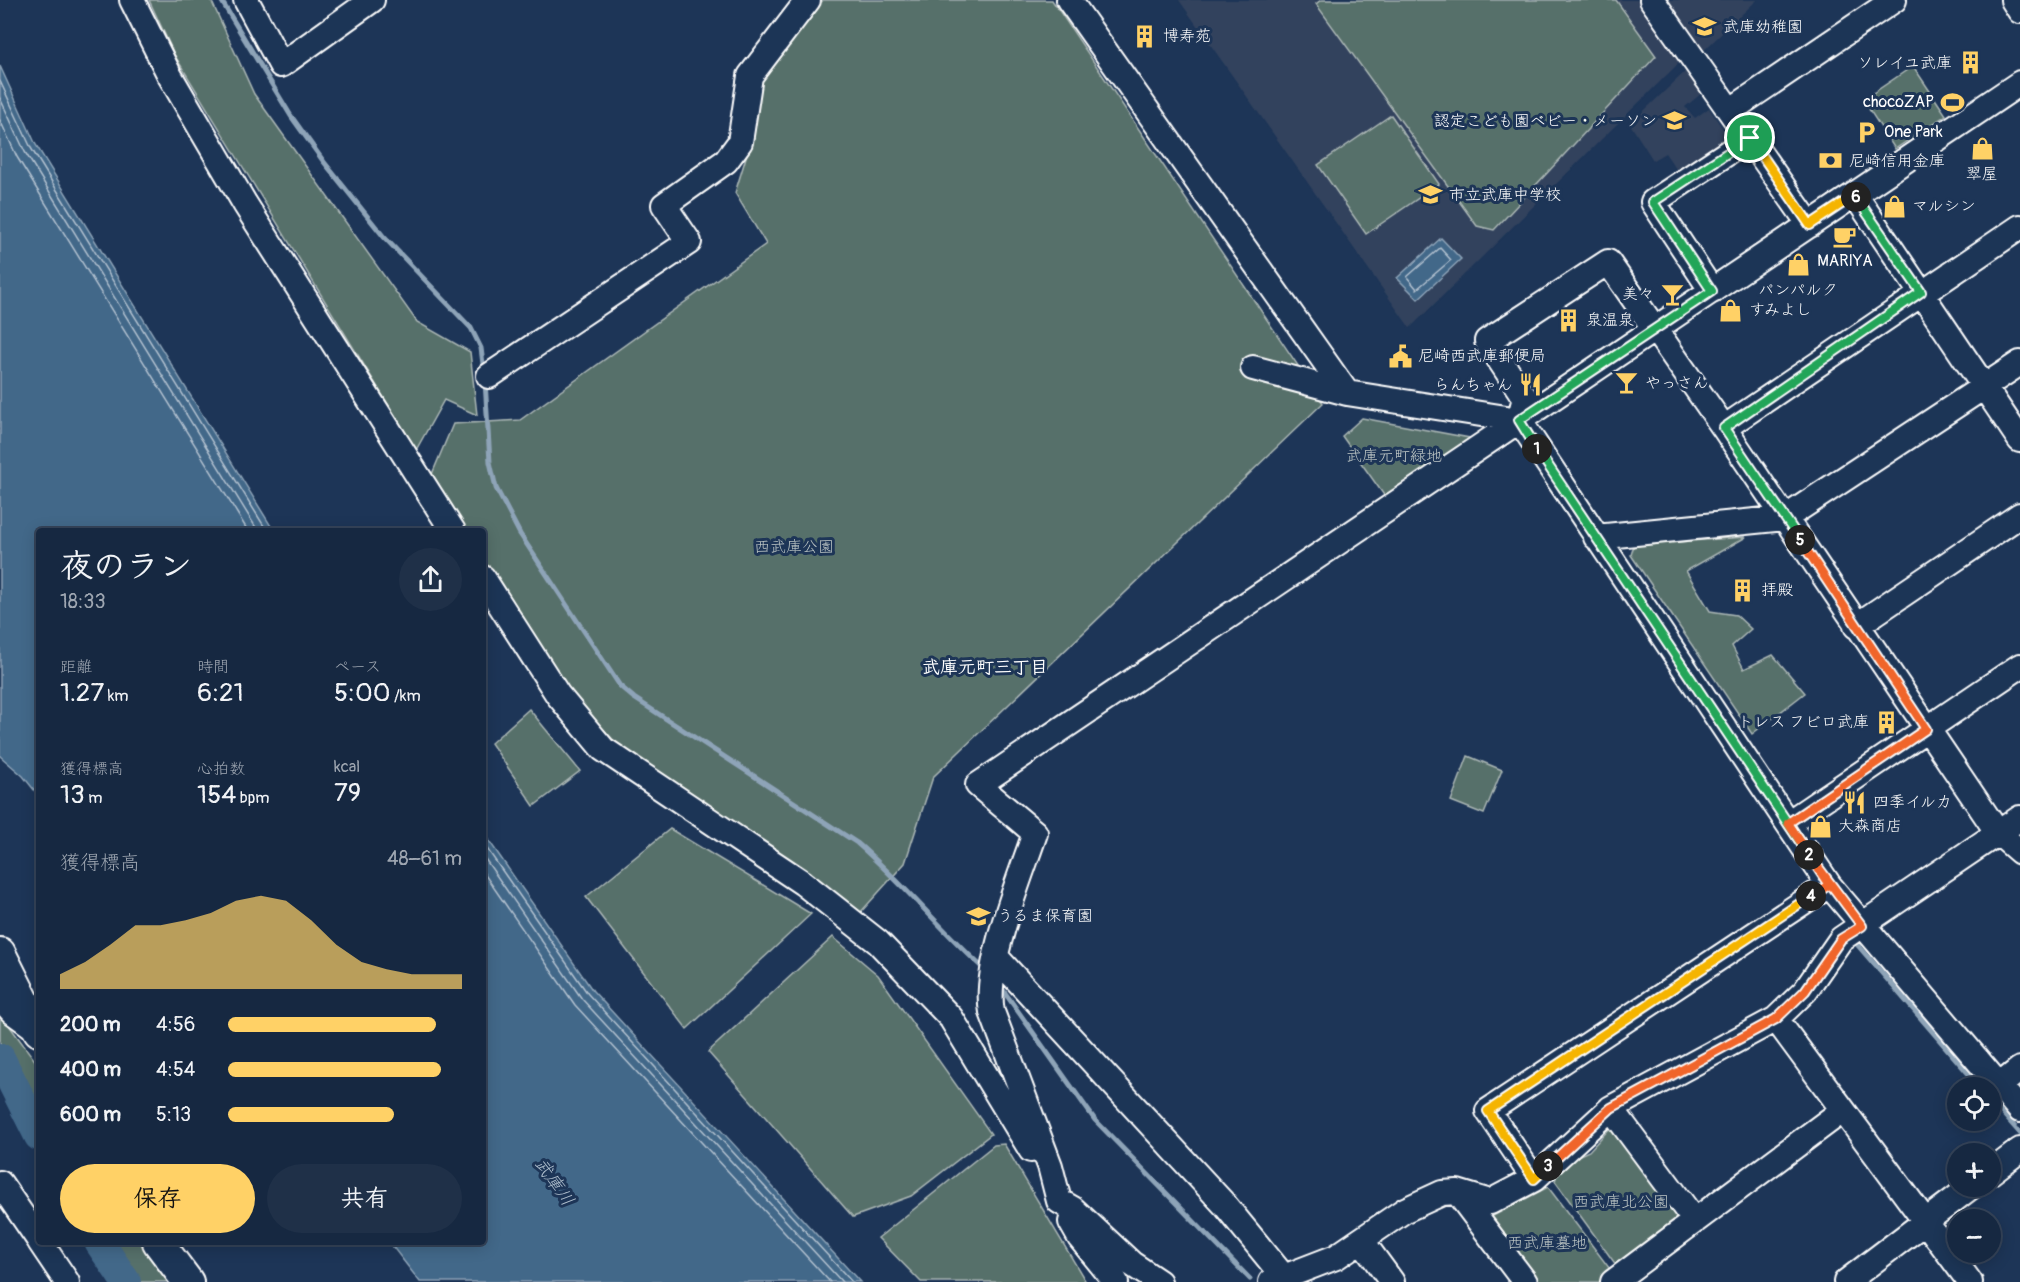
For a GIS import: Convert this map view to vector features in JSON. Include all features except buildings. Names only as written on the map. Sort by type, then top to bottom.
[{"type":"main road","points":[[0,953],[36,1025]]},
{"type":"main road","points":[[160,1245],[188,1282]]},
{"type":"street","points":[[132,0],[170,76],[245,204],[451,528]]},
{"type":"street","points":[[246,0],[281,65],[372,0]]},
{"type":"street","points":[[489,376],[689,242],[664,205],[726,161],[740,142],[745,92],[750,76],[808,0]]},
{"type":"street","points":[[1069,0],[1347,393]]},
{"type":"street","points":[[1652,0],[1810,225]]},
{"type":"street","points":[[1731,110],[1894,0]]},
{"type":"street","points":[[2013,0],[2020,11]]},
{"type":"street","points":[[1160,1282],[1132,1264],[1072,1209],[1059,1201],[1050,1166],[989,999],[996,957],[1035,832],[978,784],[2020,83]]},
{"type":"street","points":[[1712,291],[1653,202],[1750,138]]},
{"type":"street","points":[[1855,195],[2020,440]]},
{"type":"street","points":[[1724,428],[1921,292],[2020,227]]},
{"type":"street","points":[[1519,420],[1525,398],[1487,342],[1608,262],[1724,428],[1856,627],[1998,833],[2020,852]]},
{"type":"street","points":[[1596,537],[1785,518],[2020,363]]},
{"type":"street","points":[[1253,368],[1347,393],[1519,420],[1829,885],[1991,1077]]},
{"type":"street","points":[[1856,627],[2020,515]]},
{"type":"street","points":[[486,583],[558,695],[603,749],[803,883],[878,942],[951,1018],[1012,1116],[1080,1238],[1116,1282]]},
{"type":"street","points":[[1788,823],[2020,666]]},
{"type":"street","points":[[996,957],[1224,1205],[1277,1279],[1336,1257],[1405,1210],[1442,1193],[1457,1192],[1490,1202],[1534,1179],[1611,1108],[1776,1019],[1805,991],[1841,939],[2020,818]]},
{"type":"street","points":[[1534,1179],[1488,1111],[1829,885]]},
{"type":"street","points":[[0,998],[13,1012],[36,1029]]},
{"type":"street","points":[[1776,1019],[1970,1282]]},
{"type":"street","points":[[2001,1084],[2020,1069]]},
{"type":"street","points":[[2001,1088],[2020,1110]]},
{"type":"street","points":[[1611,1108],[1695,1221]]},
{"type":"street","points":[[1613,1282],[1842,1111]]},
{"type":"street","points":[[2001,1165],[2020,1150]]},
{"type":"street","points":[[0,1183],[9,1216],[36,1238]]},
{"type":"street","points":[[1457,1192],[1525,1282]]},
{"type":"street","points":[[1846,1282],[1958,1197]]},
{"type":"street","points":[[1362,1241],[1392,1282]]},
{"type":"street","points":[[43,1245],[67,1282]]},
{"type":"shaded area","name":"市立武庫中学校","points":[[1179,0],[1637,0],[1680,62],[1410,328]]},
{"type":"shaded area","name":"武庫幼稚園","points":[[1663,0],[1757,0],[1700,54]]},
{"type":"shaded area","name":"認定こども園ベビー・メーソン","points":[[1687,70],[1702,93],[1685,107],[1695,118],[1709,108],[1733,144],[1681,176],[1665,153],[1653,160],[1630,124]]},
{"type":"green space","points":[[149,0],[211,0],[254,94],[417,322],[470,352],[477,415],[444,400],[416,450],[175,56]]},
{"type":"green space","name":"西武庫公園","points":[[823,0],[1052,0],[1323,403],[933,777],[905,863],[859,914],[621,748],[566,689],[486,565],[486,528],[462,528],[430,479],[453,424],[520,420],[766,244],[735,193],[751,141],[760,80]]},
{"type":"green space","points":[[1321,0],[1616,0],[1656,56],[1494,230],[1477,226],[1316,4]]},
{"type":"green space","points":[[1913,66],[1946,115],[1895,149],[1863,100]]},
{"type":"green space","points":[[1391,115],[1439,184],[1366,234],[1318,165]]},
{"type":"green space","name":"武庫元町緑地","points":[[1362,418],[1475,439],[1386,498],[1342,436]]},
{"type":"green space","points":[[1746,537],[1686,571],[1710,611],[1736,615],[1751,629],[1732,646],[1744,669],[1773,655],[1805,693],[1752,734],[1631,555],[1634,545]]},
{"type":"green space","points":[[529,709],[580,771],[534,806],[491,743]]},
{"type":"green space","points":[[1468,756],[1502,770],[1484,814],[1451,801]]},
{"type":"green space","points":[[670,829],[811,914],[687,1029],[586,897]]},
{"type":"green space","points":[[833,937],[878,975],[991,1134],[911,1196],[853,1217],[708,1052]]},
{"type":"green space","points":[[0,1013],[36,1062],[36,1117],[0,1053]]},
{"type":"green space","name":"西武庫北公園","points":[[1613,1125],[1686,1219],[1619,1269],[1555,1181],[1560,1164],[1589,1151]]},
{"type":"green space","points":[[1004,1144],[1086,1282],[921,1282],[878,1238],[994,1145]]},
{"type":"green space","name":"西武庫墓地","points":[[1548,1187],[1613,1273],[1601,1282],[1533,1282],[1491,1225],[1491,1217]]},
{"type":"green space","points":[[111,1245],[153,1245],[181,1282],[136,1282]]},
{"type":"water","points":[[0,66],[36,145],[272,528],[36,528],[36,792],[23,776],[0,756]]},
{"type":"water","points":[[1441,238],[1461,259],[1418,299],[1397,278]]},
{"type":"water","name":"武庫川","points":[[486,836],[593,991],[860,1282],[420,1282],[391,1245],[486,1245]]},
{"type":"waterway","points":[[221,0],[291,116],[324,162],[384,237],[471,328],[481,348],[484,372]]},
{"type":"waterway","points":[[485,381],[490,462],[496,488],[520,534],[620,686],[634,698],[857,843],[985,970]]},
{"type":"waterway","points":[[1856,943],[1972,1077]]},
{"type":"waterway","points":[[998,983],[1095,1120],[1250,1279]]},
{"type":"waterway","points":[[0,1058],[36,1130]]},
{"type":"waterway","points":[[2001,1111],[2020,1133]]},
{"type":"waterway","points":[[101,1245],[126,1282]]},
{"type":"place","name":"武庫幼稚園","points":[[1705,27]]},
{"type":"place","name":"博寿苑","points":[[1145,36]]},
{"type":"place","name":"ソレイユ武庫","points":[[1970,63]]},
{"type":"place","name":"chocoZAP","points":[[1952,102]]},
{"type":"place","name":"認定こども園ベビー・メーソン","points":[[1675,121]]},
{"type":"place","name":"One Park","points":[[1866,132]]},
{"type":"place","name":"翠屋","points":[[1982,149]]},
{"type":"place","name":"尼崎信用金庫","points":[[1831,161]]},
{"type":"place","name":"市立武庫中学校","points":[[1431,195]]},
{"type":"place","name":"マルシン","points":[[1894,206]]},
{"type":"place","name":"MARIYA","points":[[1845,236]]},
{"type":"place","name":"パンパルク","points":[[1798,265]]},
{"type":"place","name":"美々","points":[[1672,294]]},
{"type":"place","name":"すみよし","points":[[1731,310]]},
{"type":"place","name":"泉温泉","points":[[1568,320]]},
{"type":"place","name":"尼崎西武庫郵便局","points":[[1400,356]]},
{"type":"place","name":"やっさん","points":[[1627,383]]},
{"type":"place","name":"らんちゃん","points":[[1531,385]]},
{"type":"place","name":"拝殿","points":[[1743,590]]},
{"type":"place","name":"トレス フビロ武庫","points":[[1887,722]]},
{"type":"place","name":"四季イルカ","points":[[1855,802]]},
{"type":"place","name":"大森商店","points":[[1820,826]]},
{"type":"place","name":"うるま保育園","points":[[979,916]]},
{"type":"district","name":"武庫元町三丁目","points":[[985,667]]},
{"type":"route","points":[[1750,138],[1653,202],[1712,291],[1519,420],[1829,885],[1862,926],[1841,939],[1805,991],[1776,1019],[1611,1108],[1534,1179],[1488,1111],[1829,885],[1788,823],[1926,729],[1724,428],[1921,292],[1855,195],[1810,225],[1750,138]]}]
